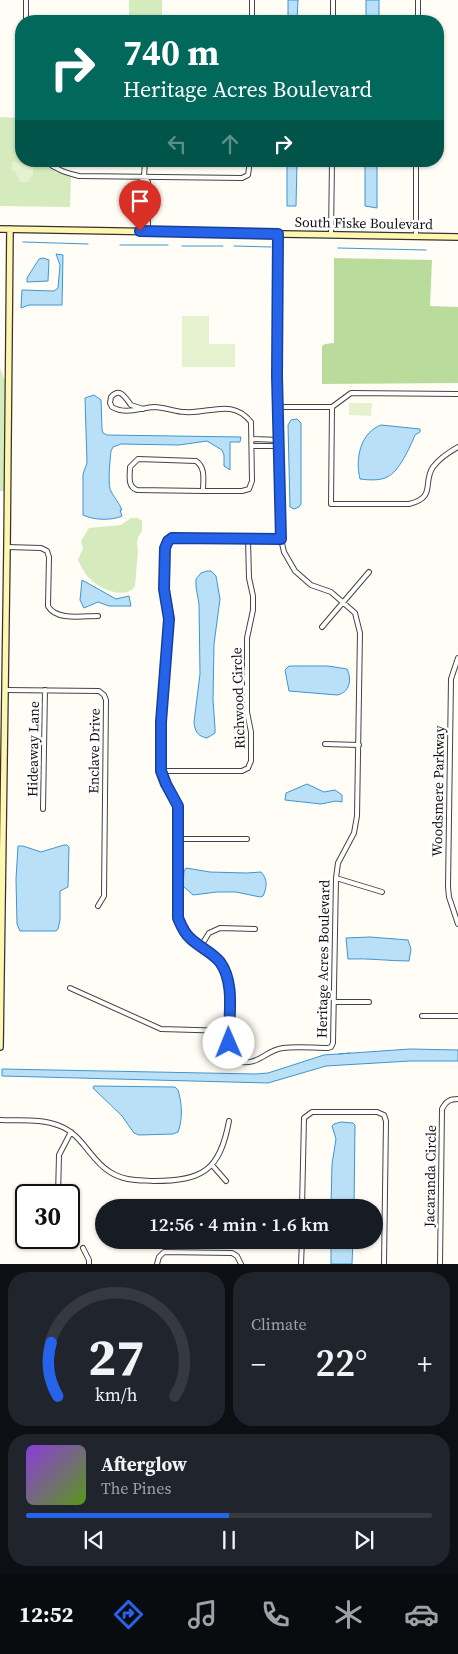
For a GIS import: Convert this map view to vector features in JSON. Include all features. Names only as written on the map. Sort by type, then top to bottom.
[{"type":"street","points":[[26,0],[26,15]]},
{"type":"street","points":[[252,0],[252,15]]},
{"type":"street","points":[[333,0],[333,15]]},
{"type":"street","points":[[418,0],[418,15]]},
{"type":"street","points":[[54,167],[66,173],[79,176],[242,178],[248,175],[249,167]]},
{"type":"street","points":[[140,231],[141,182],[144,177],[145,167]]},
{"type":"street","points":[[331,235],[332,167]]},
{"type":"street","points":[[416,167],[416,237]]},
{"type":"street","points":[[144,177],[148,182],[148,231]]},
{"type":"street","name":"South Fiske Boulevard","points":[[0,229],[458,237]]},
{"type":"street","points":[[0,1047],[10,229]]},
{"type":"street","name":"Heritage Acres Boulevard","points":[[278,234],[278,407],[281,539],[284,552],[294,571],[311,585],[331,592],[355,614],[360,633],[357,816],[354,833],[338,863],[336,878],[333,1043],[328,1048],[282,1048],[254,1062],[242,1063],[234,1061],[230,1055],[229,987],[226,972],[219,961],[189,938],[178,918],[178,806],[161,771],[161,722],[169,619],[164,589],[166,544],[169,540],[178,538],[281,539]]},
{"type":"street","points":[[143,409],[131,405],[126,396],[121,393],[116,393],[111,397],[111,405],[124,412],[162,408],[190,413],[220,408],[234,409],[251,422],[252,481],[249,489],[242,492],[137,490],[130,483],[130,467],[138,460],[196,461],[201,464],[203,469],[203,490]]},
{"type":"street","points":[[278,407],[332,407],[351,393],[458,394]]},
{"type":"street","points":[[332,407],[331,504],[409,504],[419,502],[426,495],[432,469],[446,454],[458,447]]},
{"type":"street","points":[[252,439],[279,440]]},
{"type":"street","points":[[252,446],[279,446]]},
{"type":"street","name":"Richwood Circle","points":[[161,771],[242,771],[248,768],[251,761],[251,732],[247,712],[247,638],[253,610],[253,596],[249,578],[248,539]]},
{"type":"street","points":[[7,547],[42,548],[47,551],[49,557],[48,606],[51,612],[59,616],[98,616]]},
{"type":"street","points":[[322,627],[369,572]]},
{"type":"street","name":"Woodsmere Parkway","points":[[458,658],[451,679],[448,887],[449,897],[458,924]]},
{"type":"street","name":"Enclave Drive","points":[[5,690],[99,691],[104,695],[106,700],[104,896],[98,906]]},
{"type":"street","name":"Hideaway Lane","points":[[43,809],[45,690]]},
{"type":"street","points":[[325,744],[359,745]]},
{"type":"street","points":[[178,839],[247,839]]},
{"type":"street","points":[[336,878],[382,892]]},
{"type":"street","points":[[201,946],[209,933],[220,928],[255,930]]},
{"type":"street","points":[[70,988],[161,1029],[229,1031]]},
{"type":"street","points":[[334,1002],[369,1002]]},
{"type":"street","points":[[422,1016],[458,1016]]},
{"type":"street","name":"Jacaranda Circle","points":[[440,1264],[442,1108],[451,1099],[458,1099]]},
{"type":"street","points":[[302,1199],[304,1118],[312,1112],[378,1112],[384,1116],[386,1121],[384,1264]]},
{"type":"street","points":[[0,1120],[48,1121],[62,1126],[80,1139],[108,1171],[127,1180],[174,1181],[187,1179],[199,1174],[212,1165],[225,1142],[229,1121]]},
{"type":"street","points":[[58,1184],[59,1155],[71,1132]]},
{"type":"street","points":[[212,1165],[226,1181]]},
{"type":"street","points":[[83,1248],[89,1264]]},
{"type":"street","points":[[302,1249],[302,1264]]},
{"type":"street","points":[[157,1264],[159,1257],[164,1252],[232,1254],[237,1256],[241,1264]]},
{"type":"green space","points":[[129,0],[162,0],[162,15],[129,15]]},
{"type":"green space","points":[[0,117],[15,118],[15,167],[49,167],[56,172],[71,177],[70,207],[0,206]]},
{"type":"green space","points":[[13,161],[15,162],[15,167],[33,167],[33,174],[28,182],[20,182],[15,171],[11,170]]},
{"type":"green space","points":[[334,258],[432,260],[430,306],[458,307],[458,383],[322,384],[322,346],[334,343]]},
{"type":"green space","points":[[182,316],[209,316],[209,344],[235,344],[235,367],[182,367]]},
{"type":"green space","points":[[0,368],[6,384],[5,491],[0,491]]},
{"type":"green space","points":[[349,403],[372,403],[371,416],[349,415]]},
{"type":"green space","points":[[131,518],[138,518],[142,521],[142,531],[137,543],[135,586],[131,590],[119,593],[99,586],[84,572],[78,560],[83,548],[81,541],[89,528],[121,525]]},
{"type":"water","points":[[288,0],[298,0],[297,15],[288,15]]},
{"type":"water","points":[[366,0],[379,0],[379,15],[366,15]]},
{"type":"water","points":[[287,167],[297,167],[296,206],[287,206]]},
{"type":"water","points":[[365,167],[377,167],[377,208],[365,206]]},
{"type":"water","points":[[56,254],[63,255],[62,305],[29,305],[21,308],[22,290],[54,291],[58,288],[60,265]]},
{"type":"water","points":[[39,259],[49,260],[48,281],[27,282],[27,278]]},
{"type":"water","points":[[94,395],[101,400],[102,429],[103,433],[107,435],[241,437],[240,442],[230,442],[230,470],[224,466],[222,450],[207,441],[179,445],[121,444],[113,447],[111,451],[109,481],[111,492],[122,510],[120,510],[122,516],[113,519],[102,519],[83,515],[83,474],[87,463],[85,398]]},
{"type":"water","points":[[297,419],[301,423],[301,504],[294,509],[290,507],[288,425],[291,420]]},
{"type":"water","points":[[381,425],[420,429],[420,432],[415,435],[404,459],[391,474],[381,479],[360,479],[358,463],[364,440],[368,434]]},
{"type":"water","points":[[211,571],[216,576],[220,599],[214,644],[213,700],[215,733],[207,738],[197,733],[194,722],[200,674],[199,604],[196,579],[201,573]]},
{"type":"water","points":[[82,580],[116,599],[129,596],[131,606],[109,606],[98,602],[84,608],[80,600]]},
{"type":"water","points":[[289,666],[328,666],[347,669],[349,685],[345,692],[337,695],[289,691],[285,670]]},
{"type":"water","points":[[307,784],[324,792],[335,790],[342,795],[342,802],[336,801],[321,804],[285,800],[286,793]]},
{"type":"water","points":[[64,845],[69,847],[68,887],[60,891],[60,920],[58,929],[56,931],[20,931],[17,924],[16,879],[18,846],[41,852]]},
{"type":"water","points":[[186,868],[210,872],[261,872],[266,881],[265,890],[263,896],[260,897],[236,892],[193,895],[183,886]]},
{"type":"water","points":[[370,937],[408,940],[411,949],[409,961],[348,959],[346,938]]},
{"type":"water","points":[[410,1049],[458,1050],[458,1061],[410,1061],[326,1066],[268,1083],[2,1076],[2,1069],[256,1074],[268,1073],[324,1055]]},
{"type":"water","points":[[94,1086],[175,1087],[178,1090],[181,1106],[181,1122],[178,1132],[173,1134],[139,1135],[134,1133],[122,1116],[93,1088]]},
{"type":"water","points":[[341,1122],[353,1123],[355,1125],[354,1199],[331,1199],[332,1164],[336,1139],[332,1126]]},
{"type":"water","points":[[331,1249],[353,1249],[352,1264],[331,1264]]},
{"type":"waterway","points":[[23,242],[88,244]]},
{"type":"waterway","points":[[120,245],[168,245]]},
{"type":"waterway","points":[[182,246],[223,246]]},
{"type":"waterway","points":[[234,246],[271,247]]},
{"type":"waterway","points":[[338,248],[426,250]]},
{"type":"waterway","points":[[339,1054],[350,1053]]},
{"type":"route","points":[[140,231],[278,234],[277,376],[281,539],[172,538],[168,541],[165,548],[164,589],[169,619],[161,722],[161,771],[178,806],[178,918],[189,938],[219,961],[226,972],[229,987],[229,1043]]}]
